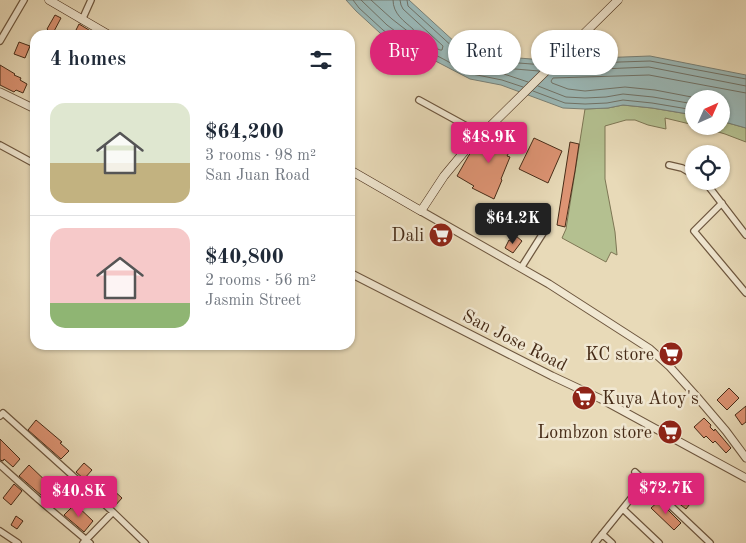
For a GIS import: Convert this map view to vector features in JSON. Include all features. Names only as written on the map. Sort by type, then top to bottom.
[{"type":"main road","points":[[49,0],[100,30]]},
{"type":"main road","points":[[355,173],[421,211],[453,165],[481,134],[511,107],[618,0]]},
{"type":"street","points":[[0,41],[24,0]]},
{"type":"street","points":[[82,20],[91,0]]},
{"type":"street","points":[[0,92],[30,107]]},
{"type":"street","points":[[419,100],[481,134]]},
{"type":"street","points":[[0,145],[30,161]]},
{"type":"street","points":[[669,165],[685,170]]},
{"type":"street","points":[[711,190],[746,235]]},
{"type":"street","points":[[722,203],[694,231],[746,293]]},
{"type":"street","points":[[421,211],[549,284],[650,349],[670,367],[697,397],[746,458]]},
{"type":"street","points":[[521,268],[545,230]]},
{"type":"street","name":"San Jose Road","points":[[355,276],[552,376],[600,398],[746,478]]},
{"type":"street","points":[[0,416],[3,413],[114,512],[145,543]]},
{"type":"street","points":[[0,465],[87,542],[114,512]]},
{"type":"street","points":[[635,472],[710,543]]},
{"type":"street","points":[[595,543],[645,481]]},
{"type":"street","points":[[623,509],[659,543]]},
{"type":"street","points":[[0,531],[18,543]]},
{"type":"street","points":[[602,534],[612,543]]},
{"type":"green space","points":[[623,105],[685,114],[685,123],[665,118],[666,129],[635,120],[626,120],[605,126],[605,179],[615,232],[617,255],[611,252],[606,262],[562,238],[566,229],[585,109]]},
{"type":"green space","points":[[730,124],[746,128],[746,142],[728,135],[730,135]]},
{"type":"water","points":[[346,0],[409,0],[448,36],[448,68],[438,62],[438,30],[377,30]]},
{"type":"water","points":[[650,56],[746,75],[746,128],[730,124],[730,90],[685,90],[685,114],[623,105],[608,108],[563,108],[501,85],[470,79],[462,75],[521,75],[521,58],[531,59],[531,75],[618,75],[618,57]]},
{"type":"building","points":[[55,15],[61,18],[55,30],[47,29]]},
{"type":"building","points":[[79,24],[89,30],[76,30]]},
{"type":"building","points":[[19,42],[30,46],[25,58],[14,54]]},
{"type":"building","points":[[0,65],[27,84],[23,93],[16,90],[14,92],[0,85]]},
{"type":"building","points":[[499,127],[517,138],[507,156],[510,157],[494,199],[472,188],[474,186],[457,176],[469,155],[476,148],[482,152],[489,139],[492,140]]},
{"type":"building","points":[[534,138],[562,151],[548,183],[519,169]]},
{"type":"building","points":[[570,142],[579,144],[565,227],[557,225]]},
{"type":"building","points":[[516,236],[522,241],[513,253],[505,248],[509,240],[512,242]]},
{"type":"building","points":[[729,388],[739,398],[727,410],[717,400]]},
{"type":"building","points":[[746,406],[746,422],[742,425],[735,415]]},
{"type":"building","points":[[704,418],[711,425],[710,427],[714,431],[715,429],[731,448],[726,453],[715,441],[713,443],[706,436],[704,438],[694,427]]},
{"type":"building","points":[[36,420],[62,442],[60,443],[69,451],[61,459],[28,430]]},
{"type":"building","points":[[0,439],[20,459],[13,467],[4,459],[3,461],[0,460]]},
{"type":"building","points":[[84,463],[92,470],[84,479],[76,472]]},
{"type":"building","points":[[29,465],[51,486],[42,496],[19,476]]},
{"type":"building","points":[[100,478],[122,498],[114,507],[92,486]]},
{"type":"building","points":[[14,484],[22,491],[11,505],[3,498]]},
{"type":"building","points":[[685,492],[693,500],[686,509],[677,502]]},
{"type":"building","points":[[659,501],[681,523],[674,530],[651,508]]},
{"type":"building","points":[[75,504],[93,521],[84,532],[64,515]]},
{"type":"building","points":[[16,516],[23,521],[17,529],[11,525]]},
{"type":"place","name":"Dali","points":[[441,235]]},
{"type":"place","name":"KC store","points":[[671,354]]},
{"type":"place","name":"Kuya Atoy's","points":[[584,398]]},
{"type":"place","name":"Lombzon store","points":[[670,432]]}]
